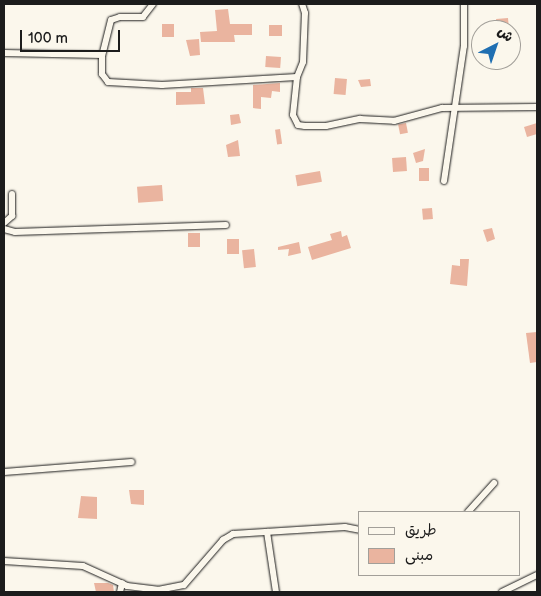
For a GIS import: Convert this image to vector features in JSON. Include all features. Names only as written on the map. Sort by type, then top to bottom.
[{"type":"street","points":[[153,4],[143,17],[120,16],[110,20],[102,55],[102,74],[108,82],[162,85],[297,77]]},
{"type":"street","points":[[302,4],[305,13],[303,62],[297,77],[293,115],[298,125],[326,126],[360,120],[394,121],[454,108],[508,110],[537,107]]},
{"type":"street","points":[[444,181],[464,46],[464,4]]},
{"type":"street","points":[[4,53],[102,55]]},
{"type":"street","points":[[4,223],[12,216],[12,194]]},
{"type":"street","points":[[4,229],[15,232],[226,225]]},
{"type":"street","points":[[4,472],[132,462]]},
{"type":"street","points":[[469,511],[494,483]]},
{"type":"street","points":[[4,561],[83,566],[122,583],[158,590],[184,585],[223,540],[233,534],[345,527],[358,530]]},
{"type":"street","points":[[267,532],[276,592]]},
{"type":"street","points":[[502,592],[537,575]]},
{"type":"street","points":[[120,592],[122,583]]},
{"type":"building","points":[[228,9],[230,24],[252,24],[252,35],[234,35],[235,42],[201,42],[200,32],[217,31],[215,10]]},
{"type":"building","points":[[508,18],[508,20],[496,20],[496,19]]},
{"type":"building","points":[[162,24],[174,24],[174,37],[162,37]]},
{"type":"building","points":[[269,25],[282,25],[282,36],[269,36]]},
{"type":"building","points":[[199,39],[200,55],[190,56],[186,40]]},
{"type":"building","points":[[266,56],[281,57],[280,68],[265,67]]},
{"type":"building","points":[[335,78],[347,79],[346,95],[334,94]]},
{"type":"building","points":[[370,79],[371,86],[361,87],[358,80]]},
{"type":"building","points":[[280,83],[280,92],[272,91],[271,98],[261,97],[261,109],[253,108],[253,85]]},
{"type":"building","points":[[191,88],[203,88],[205,104],[176,105],[176,92],[191,92]]},
{"type":"building","points":[[239,114],[241,123],[231,125],[230,115]]},
{"type":"building","points":[[406,123],[408,133],[400,134],[398,125]]},
{"type":"building","points":[[537,123],[537,134],[527,137],[524,127]]},
{"type":"building","points":[[280,129],[282,144],[277,145],[275,130]]},
{"type":"building","points":[[238,140],[240,156],[228,157],[226,145]]},
{"type":"building","points":[[425,149],[423,161],[416,163],[413,153]]},
{"type":"building","points":[[406,157],[407,171],[393,172],[392,158]]},
{"type":"building","points":[[419,168],[429,168],[429,181],[419,181]]},
{"type":"building","points":[[320,171],[322,182],[297,186],[295,175]]},
{"type":"building","points":[[162,185],[163,201],[138,203],[137,187]]},
{"type":"building","points":[[432,208],[433,219],[423,220],[422,209]]},
{"type":"building","points":[[492,228],[495,239],[487,242],[483,230]]},
{"type":"building","points":[[341,231],[342,237],[347,235],[351,248],[312,260],[308,247],[332,240],[330,234]]},
{"type":"building","points":[[188,233],[200,233],[200,247],[188,247]]},
{"type":"building","points":[[227,239],[239,239],[239,254],[227,254]]},
{"type":"building","points":[[299,242],[301,253],[288,256],[289,249],[278,250],[278,247]]},
{"type":"building","points":[[254,249],[256,267],[244,268],[242,250]]},
{"type":"building","points":[[460,259],[469,259],[467,286],[450,284],[452,265],[460,266]]},
{"type":"building","points":[[537,332],[537,362],[530,363],[526,333]]},
{"type":"building","points":[[129,490],[144,490],[144,505],[131,504]]},
{"type":"building","points":[[81,496],[97,497],[97,519],[78,518]]},
{"type":"building","points":[[94,583],[113,585],[114,592],[96,592]]}]
